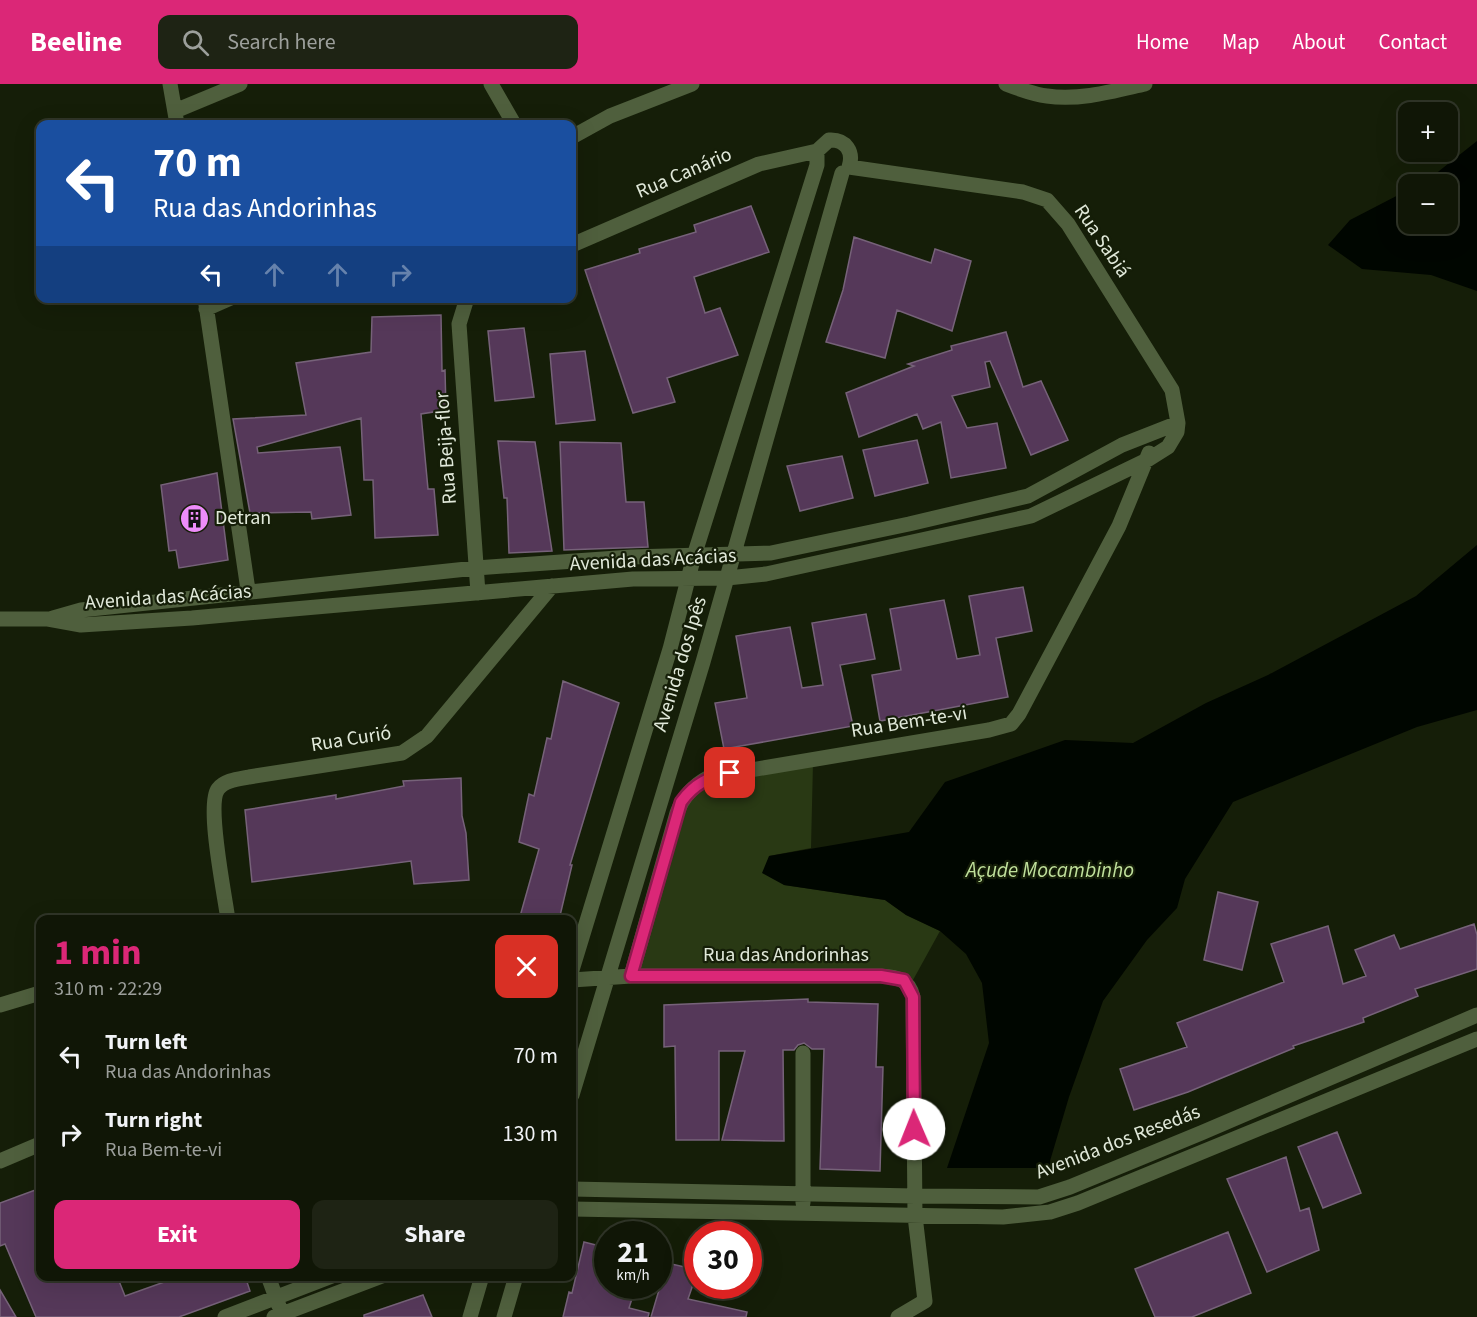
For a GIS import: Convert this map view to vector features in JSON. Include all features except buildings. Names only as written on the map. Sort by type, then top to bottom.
[{"type":"street","points":[[170,84],[176,118],[240,84]]},
{"type":"street","points":[[491,84],[511,120]]},
{"type":"street","points":[[576,135],[609,116],[692,84]]},
{"type":"street","points":[[1006,84],[1031,93],[1062,97],[1095,94],[1145,84]]},
{"type":"street","name":"Avenida dos Ipês","points":[[576,957],[667,659],[694,556],[817,158],[829,140],[840,141],[851,154],[734,556],[576,1081]]},
{"type":"street","name":"Rua Sabiá","points":[[817,158],[825,174],[837,176],[845,170],[1023,192],[1047,200],[1082,244],[1172,390],[1178,423]]},
{"type":"street","name":"Rua Canário","points":[[576,243],[759,164],[817,158]]},
{"type":"street","name":"Rua Beija-flor","points":[[465,303],[459,324],[478,593]]},
{"type":"street","points":[[206,304],[249,590]]},
{"type":"street","name":"Avenida das Acácias","points":[[1178,423],[1177,432],[1168,447],[1149,459],[1031,516],[766,574],[727,578],[633,579],[192,618],[81,625],[48,619],[81,610],[249,590],[476,568],[631,557],[734,556],[771,553],[1028,496],[1143,436],[1178,423]]},
{"type":"street","name":"Rua Bem-te-vi","points":[[631,976],[677,813],[685,796],[700,782],[710,777],[989,730],[1011,724],[1019,714],[1119,526],[1149,459],[1143,436]]},
{"type":"street","name":"Rua Curió","points":[[227,915],[214,822],[214,800],[218,789],[227,782],[249,777],[387,756],[413,747],[427,736],[552,586]]},
{"type":"street","points":[[0,619],[48,619]]},
{"type":"street","points":[[576,980],[631,976]]},
{"type":"street","name":"Rua das Andorinhas","points":[[631,976],[881,976],[904,980],[913,997],[915,1216],[925,1301],[898,1317]]},
{"type":"street","points":[[0,1005],[36,994]]},
{"type":"street","name":"Avenida dos Resedás","points":[[576,1189],[915,1196],[1026,1197],[1050,1194],[1222,1125],[1477,1015]]},
{"type":"street","name":"Avenida dos Resedás","points":[[576,1209],[915,1216],[1028,1215],[1078,1203],[1477,1039]]},
{"type":"street","points":[[803,1053],[803,1214]]},
{"type":"street","points":[[0,1161],[36,1146]]},
{"type":"street","points":[[270,1281],[276,1298],[278,1315],[369,1281]]},
{"type":"street","points":[[225,1317],[319,1281]]},
{"type":"street","points":[[470,1317],[481,1281]]},
{"type":"street","points":[[504,1317],[515,1281]]},
{"type":"green space","points":[[813,763],[811,848],[769,856],[784,885],[885,900],[906,915],[940,931],[913,980],[632,975],[689,796],[711,781]]},
{"type":"water","points":[[1477,141],[1477,291],[1431,275],[1362,269],[1328,245],[1350,220],[1398,195],[1398,234],[1458,234],[1458,174],[1435,174],[1450,162],[1458,162],[1458,156]]},
{"type":"water","name":"Açude Mocambinho","points":[[1477,545],[1477,710],[1417,727],[1233,802],[1185,879],[1177,908],[1147,940],[1103,1001],[1069,1097],[1050,1161],[1052,1168],[947,1168],[989,1043],[982,983],[966,954],[940,931],[906,915],[885,900],[784,885],[762,873],[769,856],[909,832],[945,782],[1065,740],[1133,743],[1206,703],[1268,675],[1416,596]]},
{"type":"place","name":"Detran","points":[[194,518]]},
{"type":"route","points":[[730,773],[710,777],[700,782],[681,802],[631,976],[881,976],[904,980],[913,993],[914,1129]]}]
